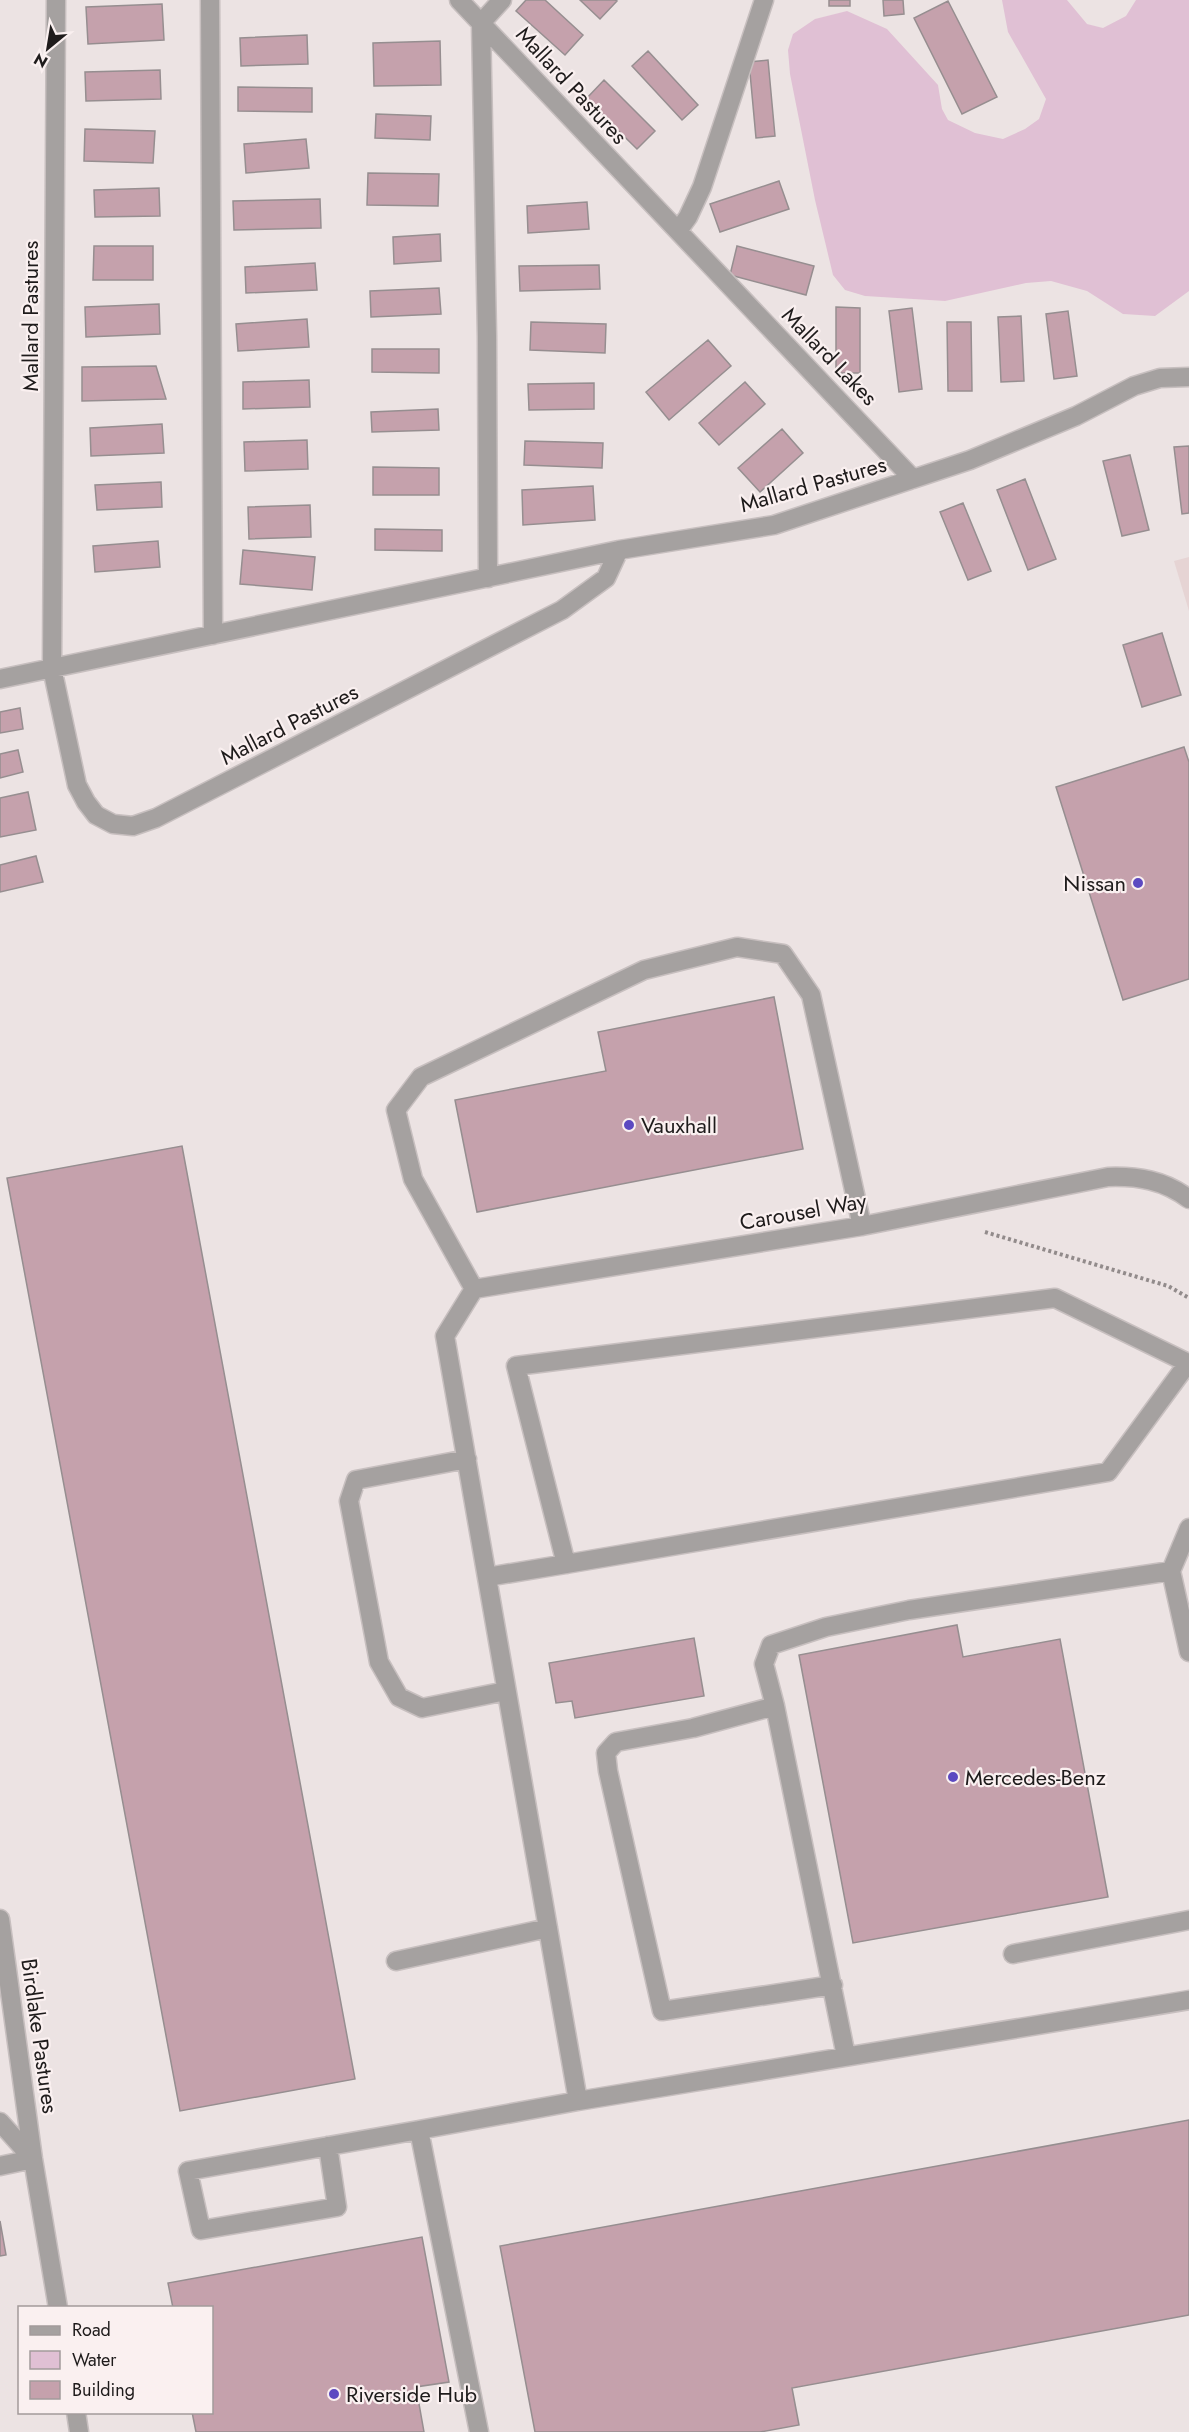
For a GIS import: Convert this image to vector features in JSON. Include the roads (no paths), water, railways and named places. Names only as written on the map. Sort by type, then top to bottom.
[{"type":"street","name":"Mallard Pastures","points":[[56,0],[52,668],[76,785],[96,815],[113,824],[133,826],[156,818],[562,610],[606,578],[619,550]]},
{"type":"street","points":[[210,0],[213,635]]},
{"type":"street","name":"Mallard Pastures","points":[[459,0],[678,231]]},
{"type":"street","name":"Mallard Pastures","points":[[488,578],[487,336],[481,23],[502,0]]},
{"type":"street","points":[[678,231],[688,217],[702,187],[764,0]]},
{"type":"street","name":"Mallard Lakes","points":[[678,231],[913,479]]},
{"type":"street","points":[[913,479],[970,460],[1076,416],[1134,386],[1160,378],[1189,377]]},
{"type":"street","name":"Mallard Pastures","points":[[0,679],[619,550],[774,525],[913,479]]},
{"type":"street","points":[[578,2102],[445,1336],[474,1289],[413,1179],[396,1110],[421,1077],[644,970],[737,947],[783,954],[811,995],[862,1226]]},
{"type":"street","name":"Carousel Way","points":[[474,1289],[862,1226],[1108,1177],[1133,1176],[1159,1182],[1189,1199]]},
{"type":"street","points":[[487,1576],[566,1564],[1108,1472],[1188,1363],[1055,1298],[516,1366],[566,1564]]},
{"type":"street","points":[[466,1459],[356,1480],[349,1502],[379,1662],[399,1697],[422,1708],[506,1691]]},
{"type":"street","points":[[1189,1528],[1171,1571],[1189,1652]]},
{"type":"street","points":[[846,2056],[775,1706],[764,1664],[771,1645],[826,1627],[909,1610],[1171,1571]]},
{"type":"street","points":[[775,1706],[693,1728],[616,1742],[606,1753],[608,1771],[662,2011],[833,1985]]},
{"type":"street","name":"Birdlake Pastures","points":[[0,1919],[33,2159]]},
{"type":"street","points":[[1013,1954],[1189,1920]]},
{"type":"street","points":[[396,1960],[548,1929]]},
{"type":"street","points":[[328,2146],[337,2207],[201,2230],[188,2171],[328,2146],[578,2102],[846,2056],[1189,2000]]},
{"type":"street","name":"Birdlake Pastures","points":[[0,2122],[33,2159]]},
{"type":"street","points":[[419,2130],[479,2432]]},
{"type":"street","points":[[0,2166],[33,2159],[58,2306]]},
{"type":"street","points":[[76,2414],[79,2432]]},
{"type":"water","points":[[1002,0],[1067,0],[1087,24],[1103,28],[1126,16],[1136,0],[1189,0],[1189,291],[1155,316],[1123,314],[1087,291],[1051,281],[1026,283],[945,301],[865,296],[845,290],[833,275],[815,200],[790,74],[788,50],[793,34],[815,19],[847,11],[887,29],[938,85],[942,109],[948,120],[975,133],[1003,139],[1025,129],[1039,119],[1046,99],[1008,32]]},
{"type":"place","name":"Nissan","points":[[1138,883]]},
{"type":"place","name":"Vauxhall","points":[[629,1125]]},
{"type":"place","name":"Mercedes-Benz","points":[[953,1777]]},
{"type":"place","name":"Riverside Hub","points":[[334,2394]]}]
